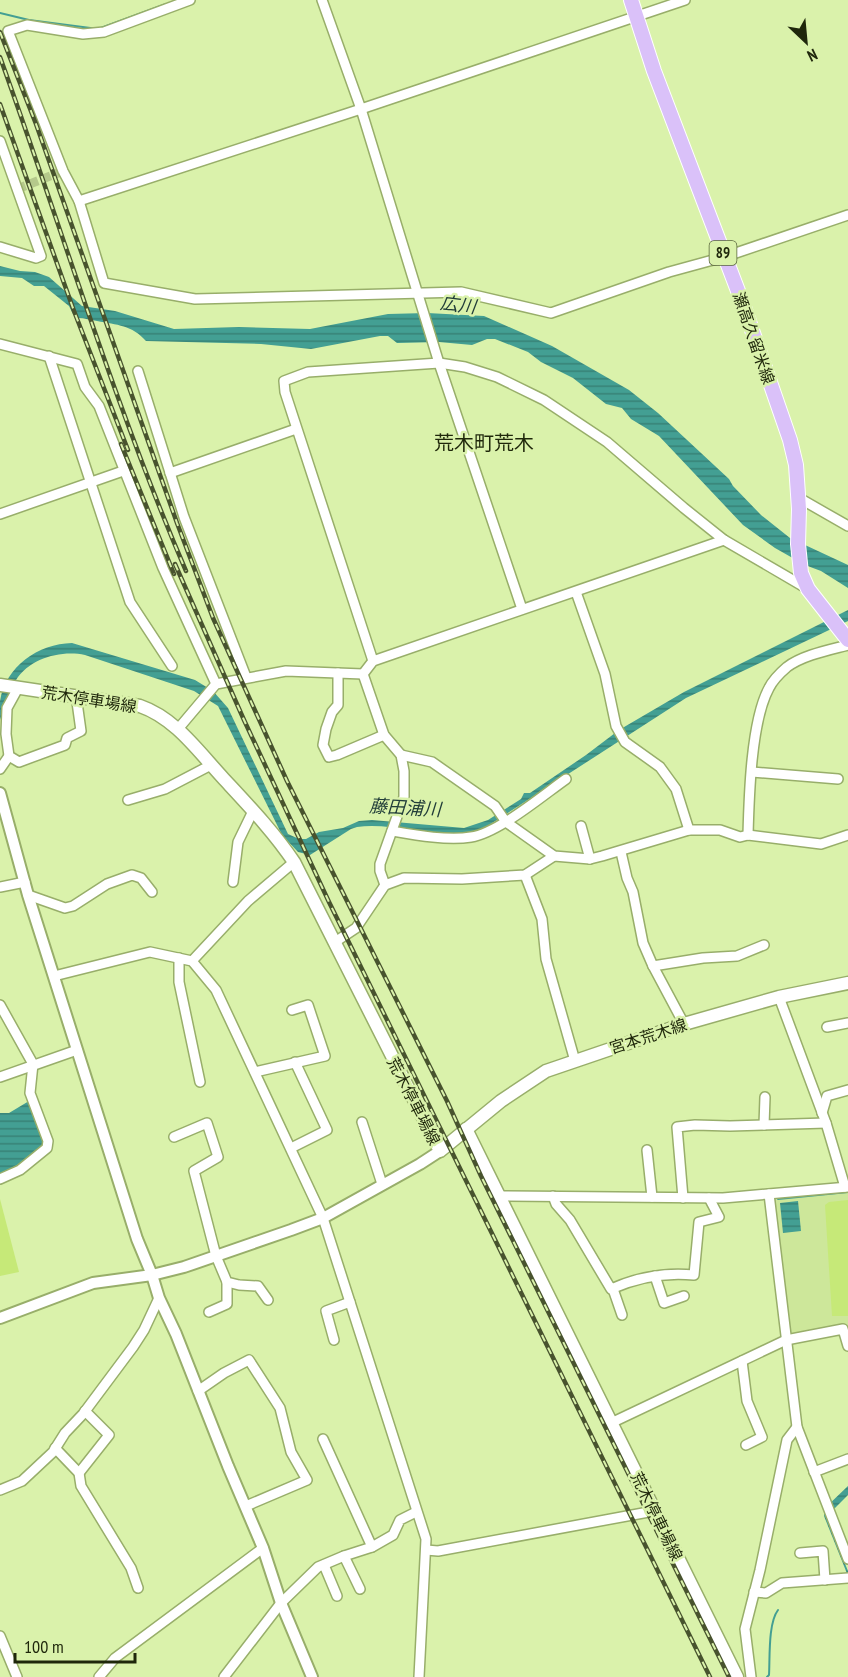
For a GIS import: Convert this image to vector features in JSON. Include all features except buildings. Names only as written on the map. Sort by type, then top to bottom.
[{"type":"main road","name":"瀬高久留米線","points":[[631,0],[635,17],[790,440],[796,465],[801,573],[808,589],[848,640]]},
{"type":"main road","name":"荒木停車場線","points":[[0,685],[76,695],[140,706],[154,711],[178,729],[276,835],[294,862],[440,1151],[466,1129],[737,1677]]},
{"type":"main road","name":"宮本荒木線","points":[[466,1129],[546,1071],[684,1024],[780,997],[848,983]]},
{"type":"street","points":[[190,0],[104,32],[83,34],[27,25],[8,32],[63,171],[80,201],[104,283],[195,299],[419,296],[461,292],[551,313],[669,272],[724,257],[848,215]]},
{"type":"street","points":[[322,0],[362,110],[439,359],[522,609]]},
{"type":"street","points":[[80,201],[362,110],[685,0]]},
{"type":"street","points":[[0,141],[41,256],[36,258],[0,247]]},
{"type":"street","points":[[0,344],[77,364],[85,387],[99,406],[163,568],[216,684]]},
{"type":"street","points":[[49,356],[130,602],[172,666]]},
{"type":"street","points":[[373,661],[296,429],[284,381],[308,372],[439,359],[497,377],[544,400],[607,442],[724,540],[808,589]]},
{"type":"street","points":[[138,371],[184,517],[246,677]]},
{"type":"street","points":[[170,472],[296,429]]},
{"type":"street","points":[[0,513],[123,471]]},
{"type":"street","points":[[799,504],[848,526]]},
{"type":"street","points":[[363,674],[373,661],[724,540]]},
{"type":"street","points":[[576,592],[612,697],[616,726],[625,742],[660,767],[676,789],[688,830]]},
{"type":"street","points":[[748,835],[752,772],[761,709],[772,682],[789,666],[813,655],[848,645]]},
{"type":"street","points":[[178,729],[216,684],[286,671],[363,674]]},
{"type":"street","points":[[338,673],[338,705],[332,712],[323,745],[329,757],[384,735]]},
{"type":"street","points":[[363,674],[384,735],[401,755],[404,771],[404,797],[380,864],[385,885]]},
{"type":"street","points":[[0,769],[9,756],[6,734],[7,708],[18,688]]},
{"type":"street","points":[[9,756],[19,762],[65,745],[67,738],[81,731],[76,695]]},
{"type":"street","points":[[401,755],[432,762],[495,806],[506,822],[554,856],[590,859],[621,852],[688,830],[720,830],[740,837],[748,835],[821,844],[848,835]]},
{"type":"street","points":[[128,800],[165,789],[211,765]]},
{"type":"street","points":[[752,772],[838,780]]},
{"type":"street","points":[[392,831],[431,837],[472,837],[506,822],[566,779]]},
{"type":"street","points":[[0,793],[28,895],[137,1239],[159,1298],[264,1548],[280,1603],[312,1677]]},
{"type":"street","points":[[233,882],[238,842],[253,811]]},
{"type":"street","points":[[581,826],[590,859]]},
{"type":"street","points":[[621,852],[633,892],[643,943],[684,1024]]},
{"type":"street","points":[[335,942],[356,928],[385,885],[404,878],[462,879],[525,875],[554,856]]},
{"type":"street","points":[[192,961],[248,902],[294,862]]},
{"type":"street","points":[[28,895],[65,908],[73,906],[107,884],[132,875],[141,878],[152,892]]},
{"type":"street","points":[[525,875],[542,919],[546,959],[575,1060]]},
{"type":"street","points":[[0,886],[25,882]]},
{"type":"street","points":[[653,966],[704,957],[737,956],[764,945]]},
{"type":"street","points":[[54,976],[150,951],[192,961],[216,990],[323,1218],[426,1539],[419,1677]]},
{"type":"street","points":[[179,958],[179,982],[200,1082]]},
{"type":"street","points":[[498,1196],[709,1198],[846,1187],[824,1118],[780,997]]},
{"type":"street","points":[[0,1005],[33,1064],[30,1092],[48,1141],[47,1148],[20,1170],[0,1179]]},
{"type":"street","points":[[255,1072],[325,1056],[308,1005],[292,1010]]},
{"type":"street","points":[[827,1026],[848,1023]]},
{"type":"street","points":[[0,1077],[77,1050]]},
{"type":"street","points":[[291,1148],[327,1130],[295,1062]]},
{"type":"street","points":[[824,1118],[827,1096],[848,1090]]},
{"type":"street","points":[[764,1125],[765,1097]]},
{"type":"street","points":[[683,1198],[676,1127],[764,1125],[824,1118]]},
{"type":"street","points":[[362,1122],[382,1184]]},
{"type":"street","points":[[174,1137],[207,1123],[218,1157],[194,1171],[216,1256],[227,1282],[227,1304],[209,1312]]},
{"type":"street","points":[[648,1150],[652,1197]]},
{"type":"street","points":[[0,1318],[93,1283],[152,1275],[184,1267],[323,1218],[440,1151]]},
{"type":"street","points":[[769,1194],[797,1427],[848,1559]]},
{"type":"street","points":[[553,1196],[556,1204],[570,1220],[613,1289],[622,1315]]},
{"type":"street","points":[[613,1289],[629,1281],[655,1276],[676,1273],[694,1275],[699,1222],[719,1217],[709,1198]]},
{"type":"street","points":[[655,1276],[664,1303],[684,1296]]},
{"type":"street","points":[[227,1282],[239,1286],[258,1286],[268,1300]]},
{"type":"street","points":[[0,1490],[22,1481],[56,1448],[65,1433],[85,1411],[134,1347],[159,1298]]},
{"type":"street","points":[[334,1341],[326,1311],[350,1302]]},
{"type":"street","points":[[610,1423],[786,1340],[843,1329],[848,1346]]},
{"type":"street","points":[[198,1391],[224,1373],[249,1360],[280,1408],[291,1452],[307,1480],[246,1506]]},
{"type":"street","points":[[742,1361],[747,1401],[762,1437],[746,1445]]},
{"type":"street","points":[[79,1473],[109,1435],[85,1411]]},
{"type":"street","points":[[751,1677],[745,1629],[787,1440],[797,1427]]},
{"type":"street","points":[[323,1439],[372,1547]]},
{"type":"street","points":[[56,1448],[79,1473],[81,1486],[131,1568],[138,1588]]},
{"type":"street","points":[[814,1472],[848,1459]]},
{"type":"street","points":[[426,1550],[438,1551],[654,1511]]},
{"type":"street","points":[[224,1677],[280,1603],[318,1567],[372,1547],[393,1535],[400,1520],[417,1512]]},
{"type":"street","points":[[99,1677],[115,1658],[264,1548]]},
{"type":"street","points":[[800,1553],[823,1551],[825,1580]]},
{"type":"street","points":[[344,1556],[360,1589]]},
{"type":"street","points":[[324,1565],[337,1596]]},
{"type":"street","points":[[754,1592],[766,1593],[782,1583],[848,1578]]},
{"type":"street","points":[[0,1636],[17,1677]]},
{"type":"shaded area","points":[[848,1193],[848,1336],[846,1324],[790,1334],[774,1200]]},
{"type":"shaded area","points":[[0,1199],[19,1272],[0,1276]]},
{"type":"shaded area","points":[[848,1200],[848,1316],[832,1316],[825,1205],[829,1202]]},
{"type":"water","points":[[0,266],[35,272],[49,277],[82,306],[115,311],[174,329],[239,327],[310,329],[388,314],[427,313],[484,316],[552,346],[629,390],[658,413],[729,479],[761,515],[790,538],[848,565],[848,588],[821,571],[775,548],[743,525],[659,436],[631,419],[622,408],[606,404],[573,378],[541,362],[528,352],[495,339],[487,339],[472,345],[439,342],[397,343],[388,336],[380,336],[311,349],[261,344],[146,341],[124,326],[78,318],[69,306],[44,286],[34,286],[22,278],[0,276]]},
{"type":"water","points":[[848,610],[848,621],[686,698],[483,829],[453,834],[388,827],[357,827],[310,855],[298,852],[282,835],[218,706],[194,691],[85,655],[56,655],[38,661],[22,672],[14,684],[0,720],[3,688],[16,668],[26,659],[47,648],[72,643],[195,680],[213,691],[228,708],[288,834],[299,839],[306,839],[319,832],[343,828],[359,821],[372,820],[464,828],[488,820],[521,799],[524,793],[530,793],[586,755],[619,730],[684,692]]},
{"type":"water","points":[[29,1101],[47,1141],[29,1159],[0,1174],[0,1113],[9,1113]]},
{"type":"water","points":[[798,1201],[801,1231],[783,1233],[780,1203]]},
{"type":"water","points":[[848,1486],[848,1495],[826,1517],[848,1576],[824,1516],[825,1508]]},
{"type":"waterway","points":[[0,13],[29,20],[98,29],[166,4]]},
{"type":"waterway","points":[[778,1199],[848,1192]]},
{"type":"waterway","points":[[767,1677],[769,1675],[771,1632],[778,1610]]},
{"type":"tunnel","points":[[17,189],[63,171]]},
{"type":"railway","points":[[0,32],[36,124],[177,523],[213,618],[287,781],[447,1101],[481,1176],[729,1677]]},
{"type":"railway","points":[[0,57],[135,444],[186,571]]},
{"type":"railway","points":[[0,104],[74,311],[128,450]]},
{"type":"railway","points":[[121,444],[174,574]]},
{"type":"railway","points":[[175,564],[244,720],[329,902],[710,1677]]},
{"type":"district","name":"荒木町荒木","points":[[484,443]]},
{"type":"water label","name":"広川","points":[[458,305]]},
{"type":"water label","name":"藤田浦川","points":[[405,808]]}]
